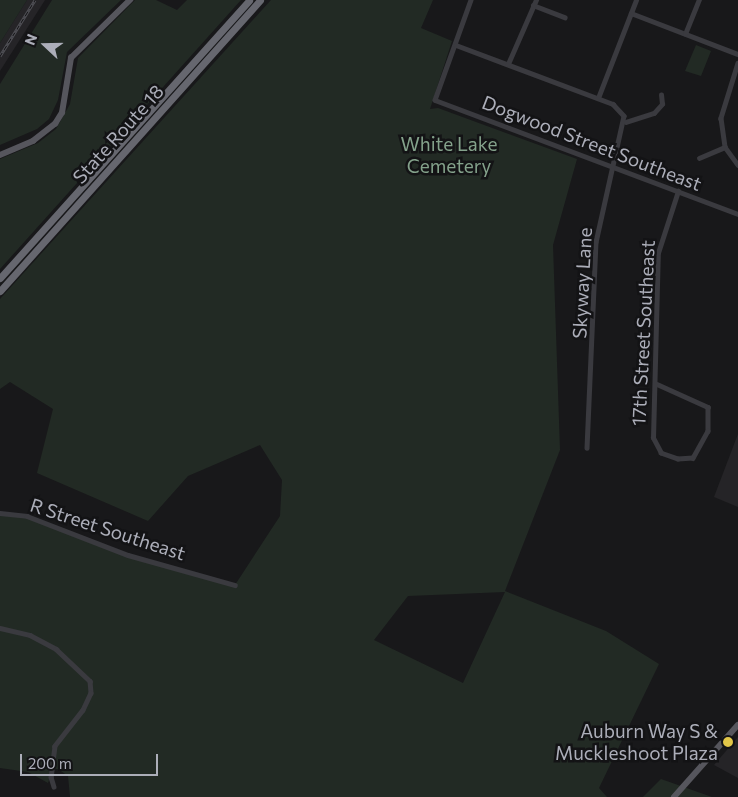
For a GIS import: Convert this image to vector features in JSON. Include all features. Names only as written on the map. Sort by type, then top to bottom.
[{"type":"highway","name":"State Route 18","points":[[0,278],[249,0]]},
{"type":"highway","name":"State Route 18","points":[[0,291],[260,0]]},
{"type":"main road","points":[[0,155],[33,141],[55,124],[62,113],[71,58],[130,0]]},
{"type":"main road","points":[[674,797],[738,724]]},
{"type":"street","points":[[471,0],[460,22],[456,45],[598,98],[618,108],[626,122],[654,113],[662,104],[661,95]]},
{"type":"street","points":[[508,64],[536,0]]},
{"type":"street","points":[[598,98],[636,0]]},
{"type":"street","points":[[685,34],[699,0]]},
{"type":"street","points":[[533,5],[565,17]]},
{"type":"street","points":[[631,13],[738,54]]},
{"type":"street","name":"Dogwood Street Southeast","points":[[456,45],[435,100],[738,214]]},
{"type":"street","points":[[738,63],[722,105],[724,148],[738,165]]},
{"type":"street","name":"Skyway Lane","points":[[587,448],[596,242],[612,166],[626,122]]},
{"type":"street","points":[[699,158],[724,148]]},
{"type":"street","name":"17th Street Southeast","points":[[658,384],[704,403],[711,421],[693,458],[678,460],[657,449],[653,438],[658,384],[658,253],[678,191]]},
{"type":"street","name":"R Street Southeast","points":[[0,514],[27,516],[128,556],[235,585]]},
{"type":"street","points":[[0,628],[30,635],[60,652],[90,681],[92,692],[83,710],[55,746],[51,777],[54,787]]},
{"type":"shaded area","points":[[27,0],[45,0],[0,71],[0,43]]},
{"type":"shaded area","points":[[738,434],[738,507],[714,497]]},
{"type":"shaded area","points":[[738,737],[738,778],[714,765]]},
{"type":"green space","points":[[0,0],[27,0],[0,43]]},
{"type":"green space","points":[[52,0],[121,0],[67,52],[58,100],[49,119],[37,129],[0,145],[0,84]]},
{"type":"green space","points":[[135,0],[156,0],[177,10],[187,0],[241,0],[0,269],[0,159],[38,143],[56,129],[70,104],[78,58]]},
{"type":"green space","name":"White Lake Cemetery","points":[[271,0],[433,0],[421,28],[452,41],[430,109],[438,108],[577,159],[553,245],[560,450],[505,591],[606,631],[659,664],[599,788],[607,797],[70,797],[68,776],[58,769],[53,769],[48,783],[28,772],[0,768],[0,513],[27,516],[128,555],[235,585],[280,516],[282,480],[260,445],[188,476],[148,521],[37,473],[53,409],[10,382],[0,389],[0,299]],"holes":[[[505,592],[463,683],[374,640],[408,596]]]},
{"type":"green space","points":[[696,45],[711,51],[701,76],[685,71]]},
{"type":"green space","points":[[661,779],[712,797],[643,797]]},
{"type":"railway","points":[[0,56],[35,0]]},
{"type":"place","name":"Auburn Way S & Muckleshoot Plaza","points":[[728,742]]}]
